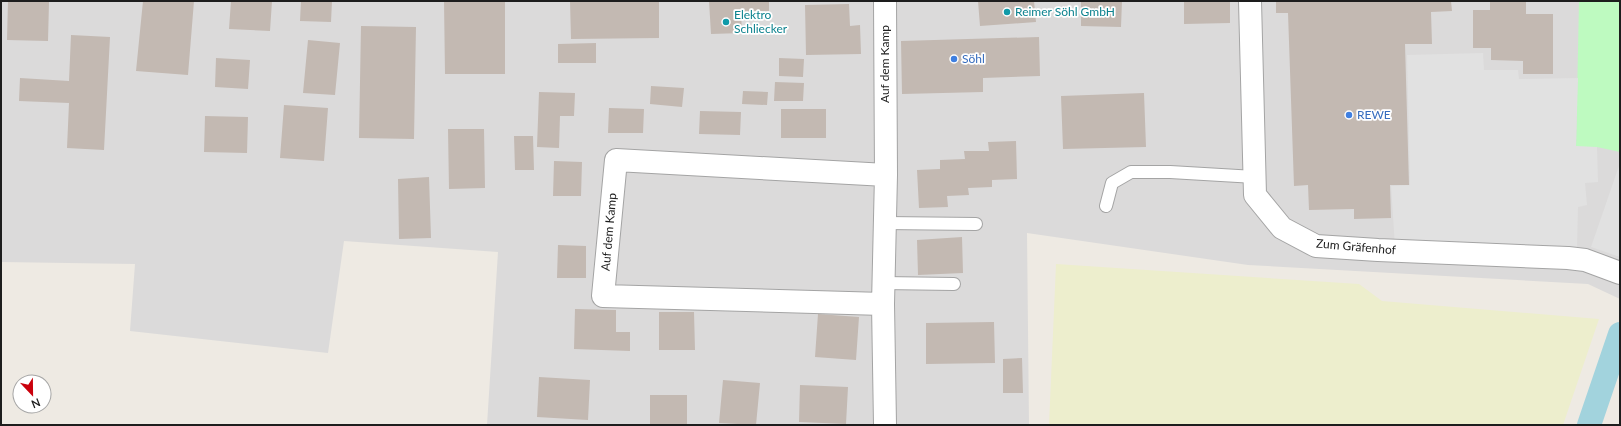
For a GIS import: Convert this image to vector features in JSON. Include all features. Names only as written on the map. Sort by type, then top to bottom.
[{"type":"street","name":"Auf dem Kamp","points":[[885,1],[886,175],[883,283],[885,425]]},
{"type":"street","name":"Zum Gräfenhof","points":[[1250,1],[1256,195],[1282,228],[1316,246],[1568,258],[1585,260],[1620,273]]},
{"type":"street","name":"Auf dem Kamp","points":[[883,304],[603,296],[616,160],[886,175]]},
{"type":"lane","points":[[1106,206],[1112,183],[1131,172],[1170,172],[1255,177]]},
{"type":"lane","points":[[885,223],[976,224]]},
{"type":"lane","points":[[883,283],[954,284]]},
{"type":"shaded area","points":[[1,1],[1620,1],[1620,299],[1588,284],[1248,265],[1027,233],[1029,425],[487,425],[498,252],[344,241],[328,353],[130,331],[135,264],[1,262]]},
{"type":"shaded area","points":[[1483,53],[1484,70],[1518,70],[1519,79],[1578,78],[1576,146],[1597,147],[1598,182],[1585,183],[1587,205],[1578,207],[1577,248],[1395,248],[1391,186],[1410,185],[1407,55]]},
{"type":"shaded area","points":[[1620,163],[1620,257],[1591,247]]},
{"type":"green space","points":[[1579,1],[1620,1],[1620,152],[1597,147],[1576,147]]},
{"type":"green space","points":[[1056,264],[1359,284],[1382,301],[1599,319],[1563,425],[1049,425]]},
{"type":"building","points":[[8,1],[49,2],[48,41],[7,40]]},
{"type":"building","points":[[143,1],[194,1],[188,75],[136,71]]},
{"type":"building","points":[[231,1],[272,1],[270,31],[229,29]]},
{"type":"building","points":[[301,1],[332,1],[331,22],[300,21]]},
{"type":"building","points":[[444,1],[505,1],[505,74],[445,74]]},
{"type":"building","points":[[570,1],[659,1],[659,38],[571,39]]},
{"type":"building","name":"Elektro Schliecker","points":[[709,1],[769,1],[769,11],[741,12],[742,33],[711,34]]},
{"type":"building","name":"Reimer Söhl GmbH","points":[[978,1],[1034,1],[1036,22],[980,26]]},
{"type":"building","points":[[1081,1],[1122,1],[1121,27],[1081,26]]},
{"type":"building","points":[[1184,1],[1230,1],[1230,23],[1184,24]]},
{"type":"building","name":"REWE","points":[[1276,1],[1451,1],[1452,11],[1431,12],[1432,44],[1405,44],[1409,185],[1390,185],[1391,218],[1354,219],[1354,209],[1309,210],[1308,185],[1294,186],[1288,13],[1276,13]]},
{"type":"building","points":[[1490,1],[1526,1],[1526,14],[1553,14],[1553,74],[1523,74],[1523,61],[1491,60],[1491,48],[1473,48],[1473,10],[1490,10]]},
{"type":"building","points":[[849,4],[850,26],[860,25],[861,54],[806,55],[805,5]]},
{"type":"building","points":[[361,26],[416,27],[414,139],[359,138]]},
{"type":"building","points":[[71,35],[110,37],[104,150],[67,148],[69,103],[19,101],[20,78],[69,81]]},
{"type":"building","points":[[1039,37],[1040,76],[983,78],[983,92],[902,94],[901,41]]},
{"type":"building","points":[[308,40],[340,43],[335,95],[303,93]]},
{"type":"building","points":[[596,43],[596,63],[558,63],[558,44]]},
{"type":"building","points":[[216,58],[250,60],[248,89],[215,87]]},
{"type":"building","points":[[779,58],[804,59],[803,77],[779,76]]},
{"type":"building","points":[[775,82],[804,83],[803,101],[774,101]]},
{"type":"building","points":[[651,86],[684,88],[682,107],[650,104]]},
{"type":"building","points":[[743,91],[768,92],[767,105],[742,104]]},
{"type":"building","points":[[539,92],[575,93],[574,116],[560,116],[559,148],[537,147]]},
{"type":"building","points":[[1144,93],[1146,147],[1063,149],[1061,96]]},
{"type":"building","points":[[284,105],[328,108],[324,161],[280,158]]},
{"type":"building","points":[[609,108],[644,109],[643,133],[608,133]]},
{"type":"building","points":[[781,109],[826,109],[826,138],[781,138]]},
{"type":"building","points":[[700,111],[741,112],[740,135],[699,134]]},
{"type":"building","points":[[205,116],[248,117],[247,153],[204,152]]},
{"type":"building","points":[[448,129],[484,129],[485,188],[449,189]]},
{"type":"building","points":[[514,136],[533,136],[534,170],[515,170]]},
{"type":"building","points":[[1016,141],[1017,179],[992,180],[992,187],[968,188],[969,195],[947,196],[948,207],[919,208],[917,170],[940,169],[940,160],[965,159],[964,151],[989,151],[988,142]]},
{"type":"building","points":[[554,161],[582,162],[581,196],[553,196]]},
{"type":"building","points":[[429,177],[431,238],[399,239],[398,179]]},
{"type":"building","points":[[962,237],[963,273],[918,275],[917,240]]},
{"type":"building","points":[[558,245],[586,246],[586,278],[557,278]]},
{"type":"building","points":[[575,309],[616,310],[616,332],[630,332],[630,351],[574,349]]},
{"type":"building","points":[[659,312],[694,312],[695,350],[659,350]]},
{"type":"building","points":[[818,314],[859,317],[856,360],[815,357]]},
{"type":"building","points":[[994,322],[995,363],[926,364],[926,323]]},
{"type":"building","points":[[1022,358],[1023,393],[1003,393],[1003,359]]},
{"type":"building","points":[[539,377],[590,380],[588,420],[537,417]]},
{"type":"building","points":[[723,380],[760,383],[756,425],[719,423]]},
{"type":"building","points":[[800,385],[848,387],[846,424],[799,422]]},
{"type":"building","points":[[650,395],[687,395],[687,425],[650,425]]},
{"type":"waterway","points":[[1589,425],[1620,334]]},
{"type":"place","name":"Reimer Söhl GmbH","points":[[1007,12]]},
{"type":"place","name":"Elektro Schliecker","points":[[726,22]]},
{"type":"place","name":"Söhl","points":[[954,59]]},
{"type":"place","name":"REWE","points":[[1349,115]]}]
